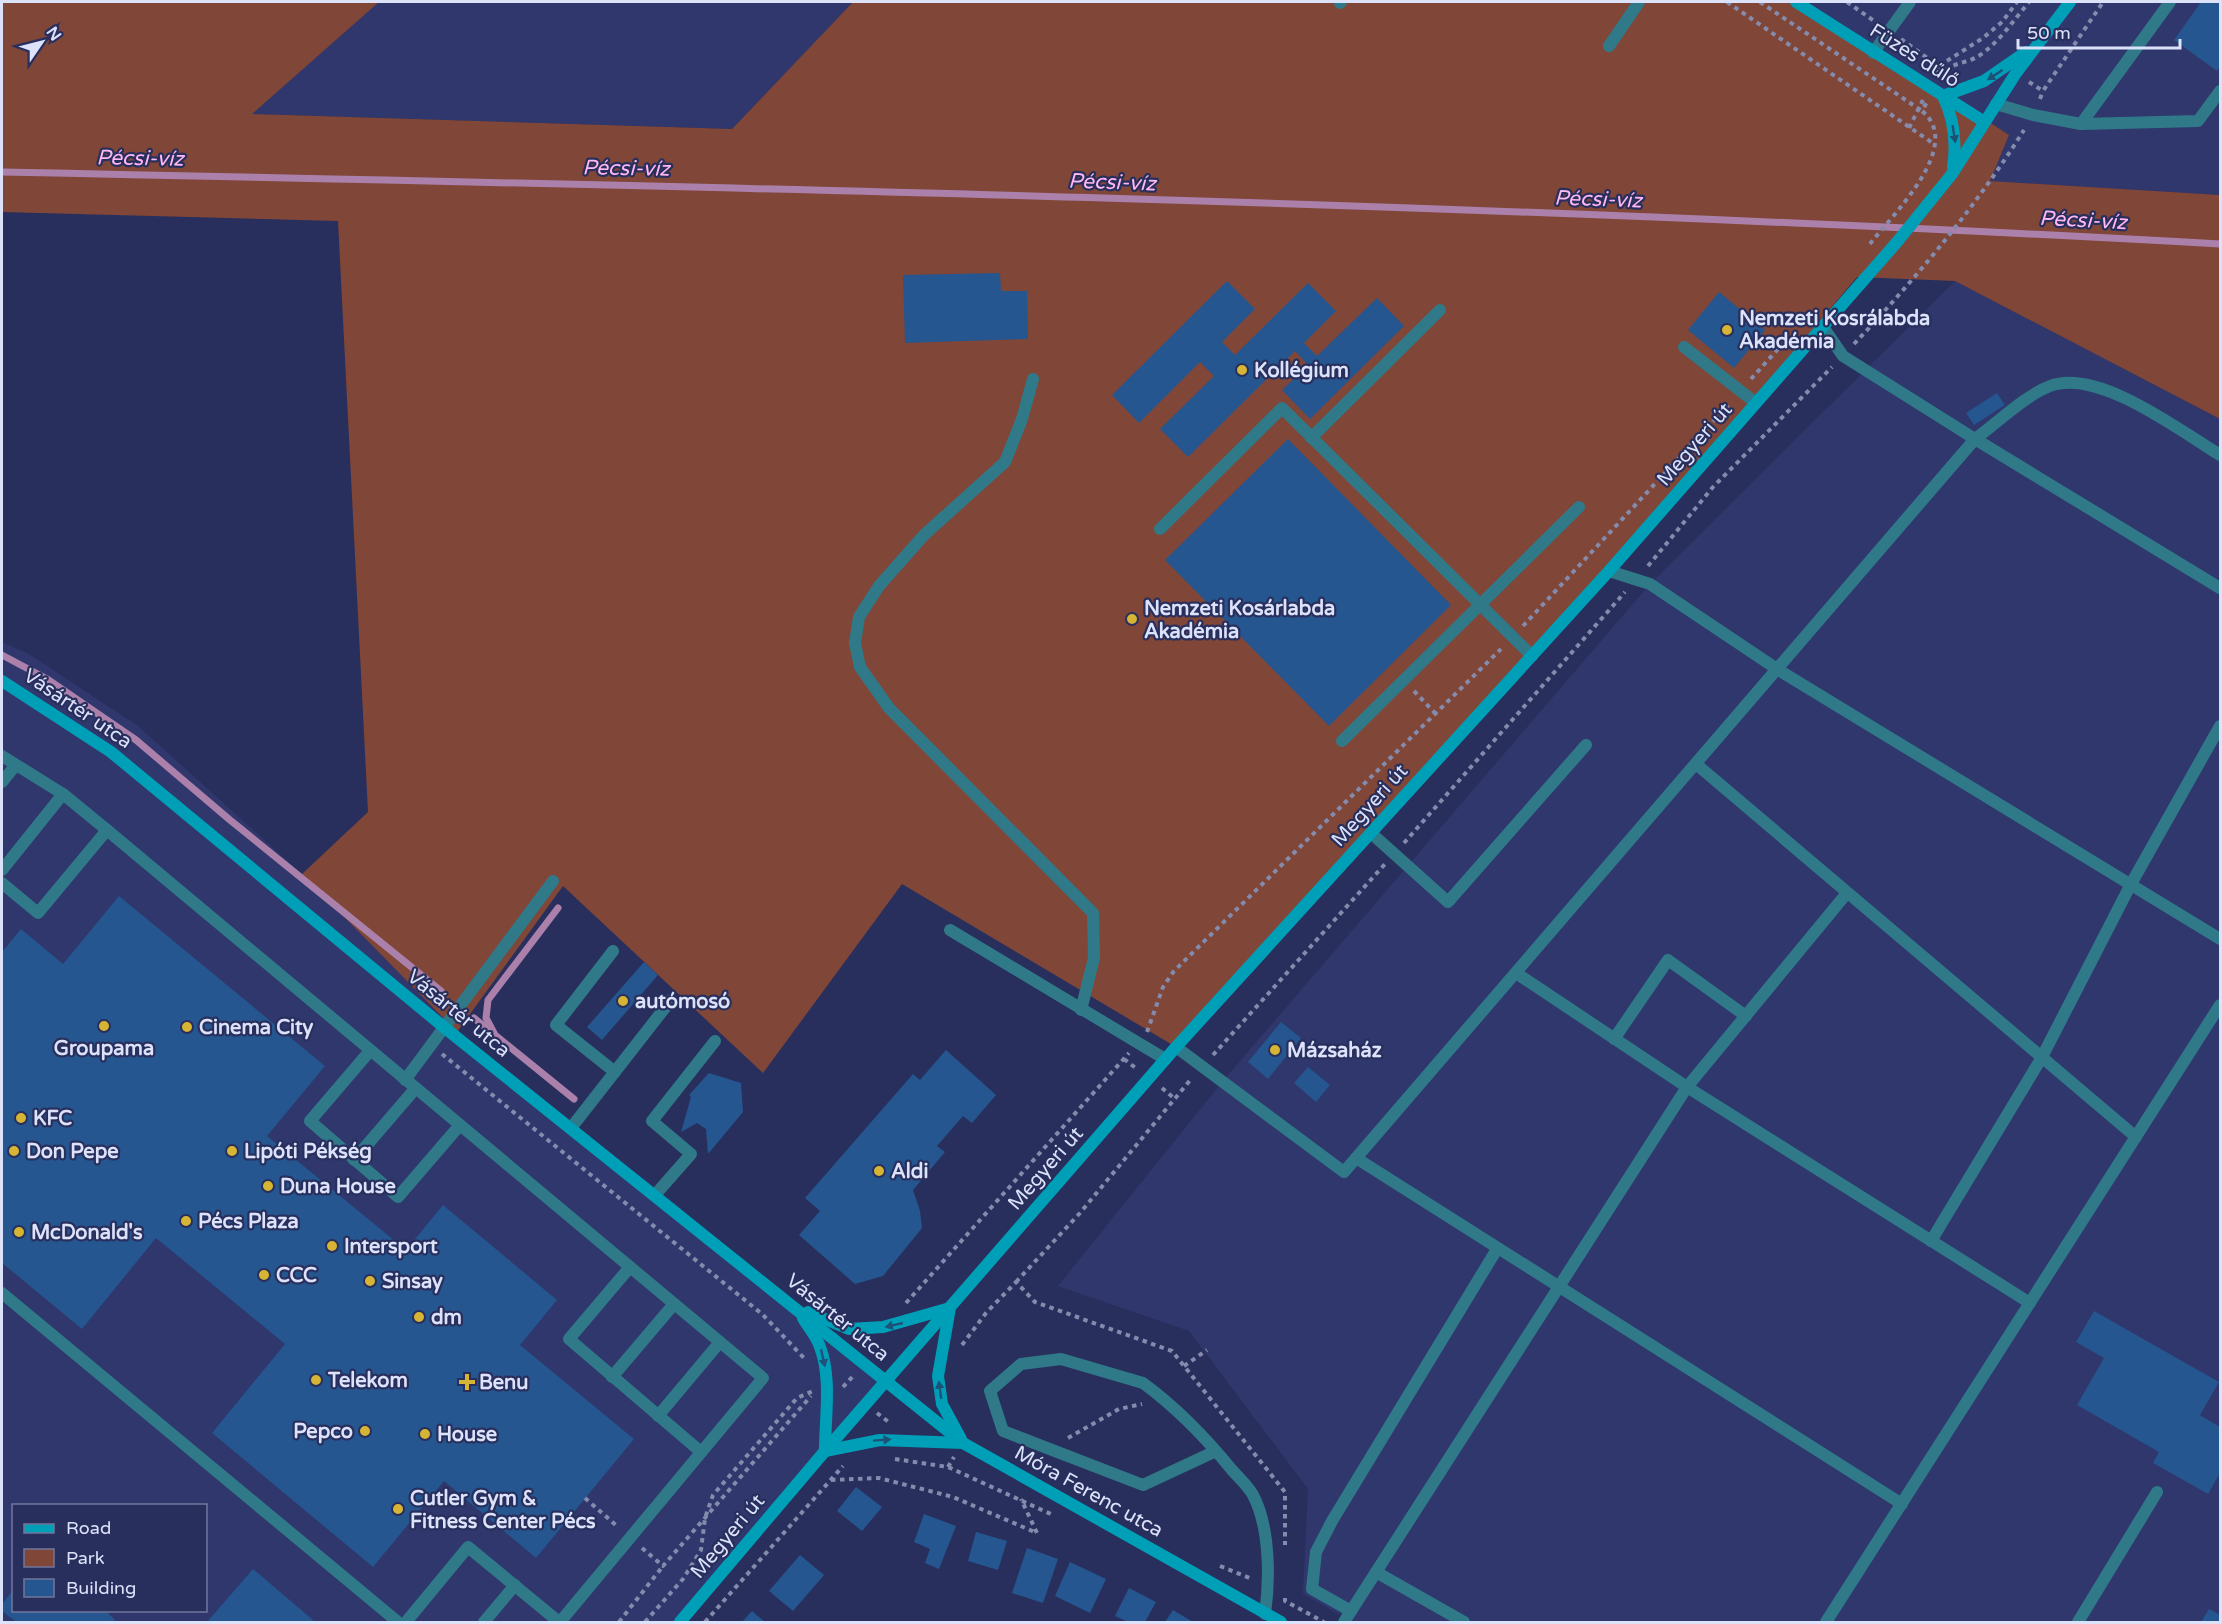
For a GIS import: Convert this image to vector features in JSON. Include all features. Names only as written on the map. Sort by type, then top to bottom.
[{"type":"street","points":[[1609,46],[1639,2]]},
{"type":"street","name":"Füzes dűlő","points":[[1796,2],[1983,121]]},
{"type":"street","points":[[1873,53],[1910,2]]},
{"type":"street","name":"Megyeri út","points":[[680,1623],[825,1451],[1165,1059],[1609,571],[1897,242],[1952,174],[1983,121],[2070,2]]},
{"type":"street","points":[[2081,124],[2170,2]]},
{"type":"street","points":[[1952,174],[1956,146],[1949,110],[1943,96],[1984,81],[2040,41]]},
{"type":"street","points":[[1996,104],[2033,115],[2081,124],[2198,121],[2220,91]]},
{"type":"street","points":[[1311,438],[1440,310]]},
{"type":"street","points":[[1822,327],[1843,356],[2220,588]]},
{"type":"street","points":[[1684,347],[1756,403]]},
{"type":"street","points":[[1033,379],[1022,419],[1005,462],[924,535],[879,586],[860,617],[855,643],[860,667],[889,708],[1094,913],[1094,958],[1081,1010]]},
{"type":"street","points":[[1176,1047],[1344,1172],[1975,439],[2048,387],[2074,382],[2108,389],[2220,455]]},
{"type":"street","points":[[1160,529],[1282,408],[1532,656]]},
{"type":"street","points":[[1342,741],[1580,507]]},
{"type":"street","points":[[1609,571],[1650,584],[1777,669],[2220,939]]},
{"type":"street","name":"Vásártér utca","points":[[2,682],[111,752],[445,1028],[796,1307],[886,1382]]},
{"type":"street","points":[[1932,1241],[2042,1057],[2131,884],[2220,726]]},
{"type":"street","points":[[1371,833],[1448,902],[1586,745]]},
{"type":"street","points":[[2,756],[63,794],[369,1052],[763,1378],[560,1623],[468,1547],[406,1623]]},
{"type":"street","points":[[1696,764],[2136,1137]]},
{"type":"street","points":[[2,782],[15,766]]},
{"type":"street","points":[[2,870],[63,794]]},
{"type":"street","points":[[2,883],[38,913],[107,830]]},
{"type":"street","points":[[354,1160],[410,1084],[432,1046],[553,881]]},
{"type":"street","points":[[1344,1623],[1687,1087],[1847,892]]},
{"type":"street","points":[[950,930],[1165,1059]]},
{"type":"street","points":[[613,951],[556,1025],[615,1072]]},
{"type":"street","points":[[1614,1039],[1668,960],[1746,1016]]},
{"type":"street","points":[[1516,973],[1687,1087],[2030,1303]]},
{"type":"street","points":[[571,1128],[670,1000]]},
{"type":"street","points":[[1826,1623],[2220,1005]]},
{"type":"street","points":[[655,1195],[691,1154],[652,1121],[715,1041]]},
{"type":"street","points":[[369,1052],[310,1121],[398,1197],[460,1125]]},
{"type":"street","points":[[1356,1158],[1902,1504]]},
{"type":"street","points":[[1351,1611],[1312,1589],[1316,1552],[1338,1511],[1497,1249]]},
{"type":"street","points":[[630,1267],[569,1339],[701,1452]]},
{"type":"street","points":[[2,1293],[398,1623]]},
{"type":"street","points":[[612,1377],[674,1304]]},
{"type":"street","points":[[796,1307],[849,1329],[883,1327],[950,1308],[938,1376],[942,1404],[963,1443]]},
{"type":"street","points":[[796,1307],[820,1346],[825,1451],[880,1440],[963,1443]]},
{"type":"street","points":[[658,1416],[720,1342]]},
{"type":"street","points":[[1216,1451],[1143,1485],[1003,1431],[990,1391],[1021,1364],[1061,1359],[1143,1383],[1151,1388],[1177,1410],[1216,1451],[1253,1496],[1267,1544],[1269,1587],[1265,1614]]},
{"type":"street","name":"Móra Ferenc utca","points":[[886,1382],[963,1443],[1281,1623]]},
{"type":"street","points":[[2078,1623],[2157,1492]]},
{"type":"street","points":[[1376,1572],[1464,1623]]},
{"type":"street","points":[[484,1623],[514,1585]]},
{"type":"path","points":[[1727,2],[1935,144],[1934,156],[1911,192],[1881,229]]},
{"type":"path","points":[[1760,2],[1920,110]]},
{"type":"path","points":[[1909,128],[1940,66],[1983,38],[2002,22],[2017,2]]},
{"type":"path","points":[[960,1349],[972,1330],[1080,1213],[1202,1067],[1637,580],[1713,487],[1843,356],[1940,248],[1970,211],[2033,115],[2043,92]]},
{"type":"path","points":[[903,1305],[912,1298],[1139,1042]]},
{"type":"path","points":[[432,1046],[762,1314],[810,1364]]},
{"type":"path","points":[[1016,1282],[1035,1302],[1172,1351],[1285,1491],[1285,1546]]},
{"type":"path","points":[[1184,1366],[1207,1350]]},
{"type":"path","points":[[645,1623],[683,1579],[701,1550],[705,1518],[713,1495],[797,1398],[823,1387],[843,1387],[864,1364]]},
{"type":"path","points":[[619,1623],[663,1566],[823,1387]]},
{"type":"path","points":[[1048,1448],[1119,1409],[1143,1404],[1151,1388]]},
{"type":"path","points":[[948,1467],[963,1443]]},
{"type":"path","points":[[887,1458],[948,1467],[1020,1498],[1058,1518]]},
{"type":"path","points":[[705,1623],[842,1466],[853,1464]]},
{"type":"path","points":[[830,1480],[879,1478],[953,1497],[1037,1533],[1020,1498]]},
{"type":"path","points":[[585,1498],[663,1566]]},
{"type":"path","points":[[1285,1590],[1285,1601],[1324,1623]]},
{"type":"shaded area","points":[[379,2],[853,2],[732,129],[251,114]]},
{"type":"shaded area","points":[[1807,2],[2220,2],[2220,195],[1989,181],[2009,135]]},
{"type":"shaded area","points":[[1955,281],[2220,419],[2220,1622],[1353,1622],[1303,1594],[1308,1489],[1189,1331],[1058,1286],[1222,1082],[1650,584]]},
{"type":"shaded area","points":[[2,642],[29,654],[138,726],[302,874],[457,1032],[678,1206],[884,1386],[674,1622],[2,1622]]},
{"type":"green space","points":[[2,2],[379,2],[252,114],[732,129],[853,2],[1807,2],[2009,135],[1990,181],[2220,195],[2220,419],[1955,281],[1857,277],[1609,571],[1176,1047],[902,884],[763,1073],[563,886],[457,1032],[302,874],[368,812],[338,221],[2,212]]},
{"type":"building","points":[[2201,2],[2220,3],[2220,66],[2217,71],[2174,40]]},
{"type":"building","points":[[1000,273],[1001,291],[1027,291],[1028,339],[905,343],[903,275]]},
{"type":"building","name":"Kollégium","points":[[1227,281],[1255,309],[1222,342],[1235,355],[1308,283],[1336,311],[1304,343],[1317,356],[1377,298],[1404,326],[1310,419],[1282,390],[1308,365],[1295,351],[1188,457],[1160,429],[1214,376],[1200,362],[1139,423],[1112,395]]},
{"type":"building","name":"Nemzeti Kosrálabda Akadémia","points":[[1719,292],[1765,330],[1734,368],[1688,330]]},
{"type":"building","points":[[1997,393],[2005,405],[1974,425],[1966,413]]},
{"type":"building","name":"Nemzeti Kosárlabda Akadémia","points":[[1288,439],[1451,605],[1329,726],[1165,560]]},
{"type":"building","name":"Pécs Plaza","points":[[119,896],[325,1066],[267,1136],[406,1250],[443,1205],[557,1300],[520,1345],[634,1439],[536,1558],[444,1481],[373,1567],[212,1433],[285,1344],[156,1238],[82,1329],[2,1263],[2,952],[21,929],[63,964]]},
{"type":"building","name":"autómosó","points":[[644,962],[658,975],[602,1040],[587,1027]]},
{"type":"building","name":"Mázsaház","points":[[1281,1022],[1301,1038],[1268,1079],[1248,1062]]},
{"type":"building","name":"Aldi","points":[[946,1050],[996,1095],[972,1123],[963,1116],[937,1146],[945,1152],[913,1190],[920,1211],[922,1228],[883,1276],[855,1284],[799,1235],[820,1211],[805,1198],[913,1074],[920,1080]]},
{"type":"building","points":[[1308,1067],[1330,1085],[1316,1102],[1294,1083]]},
{"type":"building","points":[[709,1073],[741,1083],[743,1112],[708,1154],[706,1129],[697,1123],[681,1132],[691,1097],[689,1095]]},
{"type":"building","points":[[2094,1311],[2219,1382],[2200,1415],[2220,1427],[2220,1473],[2208,1494],[2153,1463],[2159,1452],[2077,1405],[2104,1358],[2076,1342]]},
{"type":"building","points":[[856,1487],[882,1507],[862,1531],[837,1511]]},
{"type":"building","points":[[924,1514],[956,1526],[939,1569],[925,1563],[930,1549],[914,1542]]},
{"type":"building","points":[[976,1532],[1007,1541],[998,1570],[968,1561]]},
{"type":"building","points":[[1027,1548],[1058,1559],[1043,1603],[1012,1593]]},
{"type":"building","points":[[800,1555],[824,1575],[793,1611],[769,1591]]},
{"type":"building","points":[[1070,1562],[1106,1579],[1090,1613],[1055,1596]]},
{"type":"building","points":[[253,1569],[313,1620],[311,1622],[207,1622]]},
{"type":"building","points":[[1129,1588],[1156,1602],[1145,1622],[1128,1622],[1115,1616]]},
{"type":"building","points":[[12,1592],[12,1612],[107,1612],[115,1620],[113,1622],[16,1622],[2,1611],[2,1604]]},
{"type":"building","points":[[2209,1609],[2220,1615],[2220,1622],[2201,1622]]},
{"type":"building","points":[[1173,1610],[1193,1622],[1165,1622]]},
{"type":"building","points":[[752,1611],[765,1622],[742,1622]]},
{"type":"waterway","name":"Pécsi-víz","points":[[2,172],[1111,198],[1666,218],[2220,244]]},
{"type":"waterway","points":[[2,655],[47,679],[136,740],[230,820],[441,991]]},
{"type":"waterway","points":[[558,908],[488,1000],[486,1018],[495,1035],[574,1099]]},
{"type":"waterway","points":[[474,1018],[491,1032]]},
{"type":"place","name":"Nemzeti Kosrálabda Akadémia","points":[[1727,330]]},
{"type":"place","name":"Kollégium","points":[[1242,370]]},
{"type":"place","name":"Nemzeti Kosárlabda Akadémia","points":[[1132,619]]},
{"type":"place","name":"autómosó","points":[[623,1001]]},
{"type":"place","name":"Groupama","points":[[104,1026]]},
{"type":"place","name":"Cinema City","points":[[187,1027]]},
{"type":"place","name":"Mázsaház","points":[[1275,1050]]},
{"type":"place","name":"KFC","points":[[21,1118]]},
{"type":"place","name":"Don Pepe","points":[[14,1151]]},
{"type":"place","name":"Lipóti Pékség","points":[[232,1151]]},
{"type":"place","name":"Aldi","points":[[879,1171]]},
{"type":"place","name":"Duna House","points":[[268,1186]]},
{"type":"place","name":"Pécs Plaza","points":[[186,1221]]},
{"type":"place","name":"McDonald's","points":[[19,1232]]},
{"type":"place","name":"Intersport","points":[[332,1246]]},
{"type":"place","name":"CCC","points":[[264,1275]]},
{"type":"place","name":"Sinsay","points":[[370,1281]]},
{"type":"place","name":"dm","points":[[419,1317]]},
{"type":"place","name":"Telekom","points":[[316,1380]]},
{"type":"place","name":"Benu","points":[[467,1382]]},
{"type":"place","name":"Pepco","points":[[365,1431]]},
{"type":"place","name":"House","points":[[425,1434]]},
{"type":"place","name":"Cutler Gym & Fitness Center Pécs","points":[[398,1509]]}]
